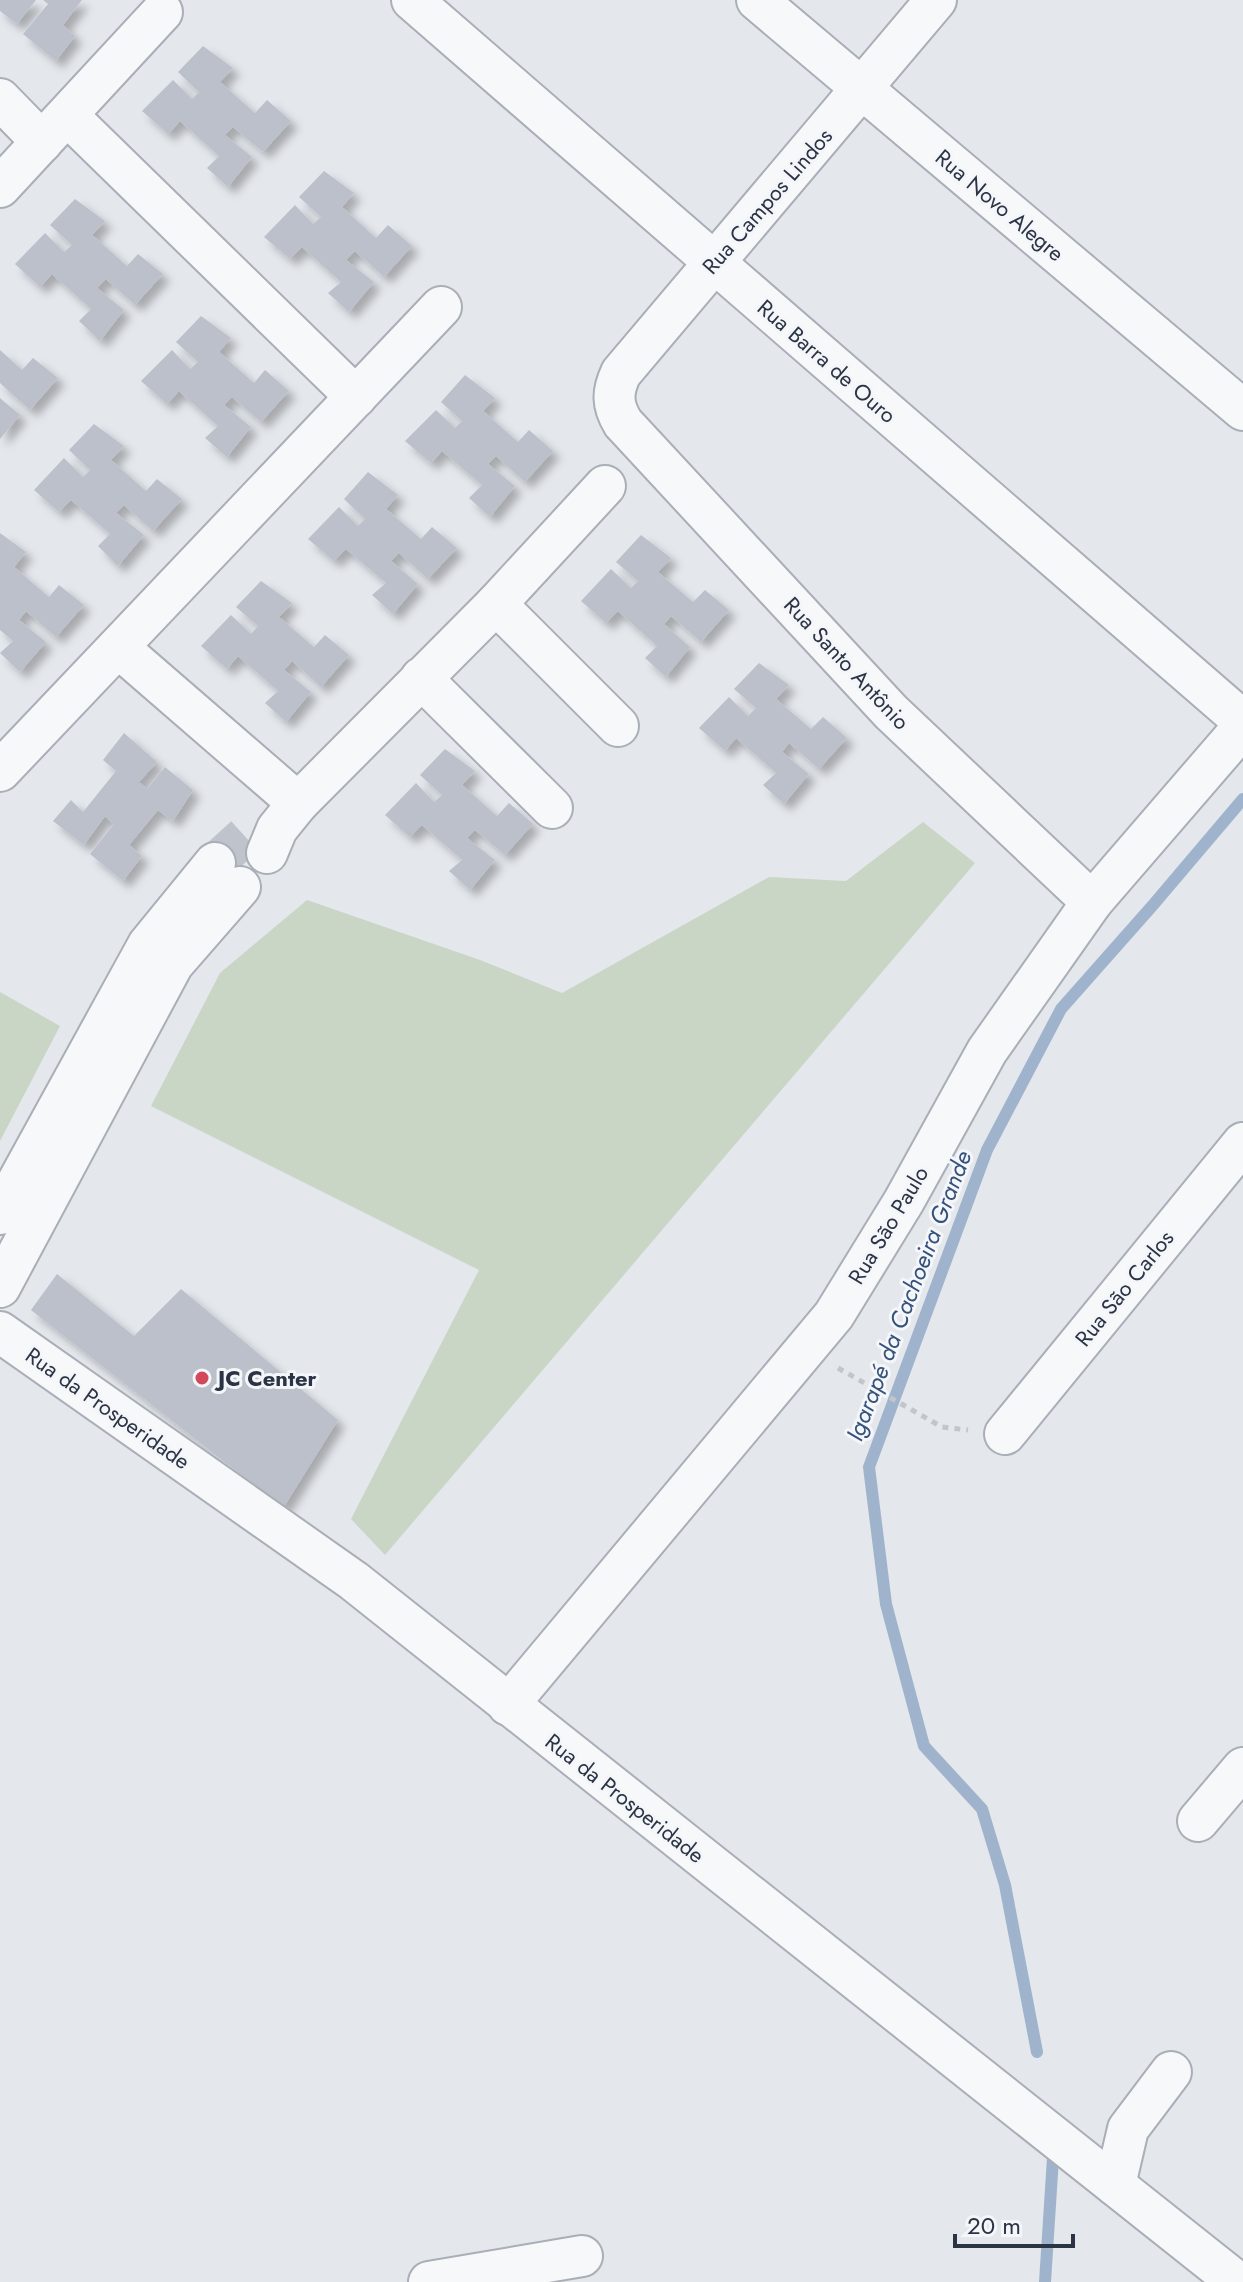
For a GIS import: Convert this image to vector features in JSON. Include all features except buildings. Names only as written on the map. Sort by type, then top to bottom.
[{"type":"street","name":"Rua Barra de Ouro","points":[[412,0],[1243,721]]},
{"type":"street","name":"Rua Novo Alegre","points":[[757,0],[1243,410]]},
{"type":"street","name":"Rua Campos Lindos","points":[[615,410],[614,388],[621,373],[936,0]]},
{"type":"street","points":[[0,187],[162,12]]},
{"type":"street","points":[[0,99],[55,129],[356,397]]},
{"type":"street","points":[[7,751],[119,648],[441,307]]},
{"type":"street","name":"Rua Santo Antônio","points":[[615,410],[623,423],[891,712],[1092,902]]},
{"type":"street","points":[[119,648],[272,830],[496,604],[605,486]]},
{"type":"street","points":[[496,604],[618,726]]},
{"type":"street","points":[[421,678],[552,808]]},
{"type":"street","name":"Rua São Paulo","points":[[508,1705],[834,1315],[904,1201],[987,1051],[1092,902],[1243,727]]},
{"type":"street","points":[[0,1214],[160,954],[228,875]]},
{"type":"street","points":[[0,1287],[160,954]]},
{"type":"street","name":"Rua São Carlos","points":[[1005,1434],[1239,1155]]},
{"type":"street","name":"Rua da Prosperidade","points":[[0,1332],[354,1581],[1237,2282]]},
{"type":"street","points":[[1198,1821],[1243,1768]]},
{"type":"street","points":[[1108,2180],[1128,2129],[1171,2072]]},
{"type":"street","points":[[429,2282],[582,2256]]},
{"type":"path","points":[[865,1383],[942,1427]]},
{"type":"green space","points":[[923,822],[975,863],[385,1555],[351,1519],[479,1270],[151,1106],[220,973],[307,900],[480,960],[562,993],[769,877],[846,881]]},
{"type":"green space","points":[[0,992],[60,1026],[0,1141]]},
{"type":"waterway","name":"Igarapé da Cachoeira Grande","points":[[1037,2052],[1005,1885],[982,1809],[924,1746],[886,1604],[869,1467],[987,1150],[1061,1009],[1243,799]]},
{"type":"waterway","name":"Igarapé da Cachoeira Grande","points":[[1045,2282],[1053,2158]]},
{"type":"tunnel","points":[[215,863],[246,835]]},
{"type":"place","name":"JC Center","points":[[202,1378]]}]
